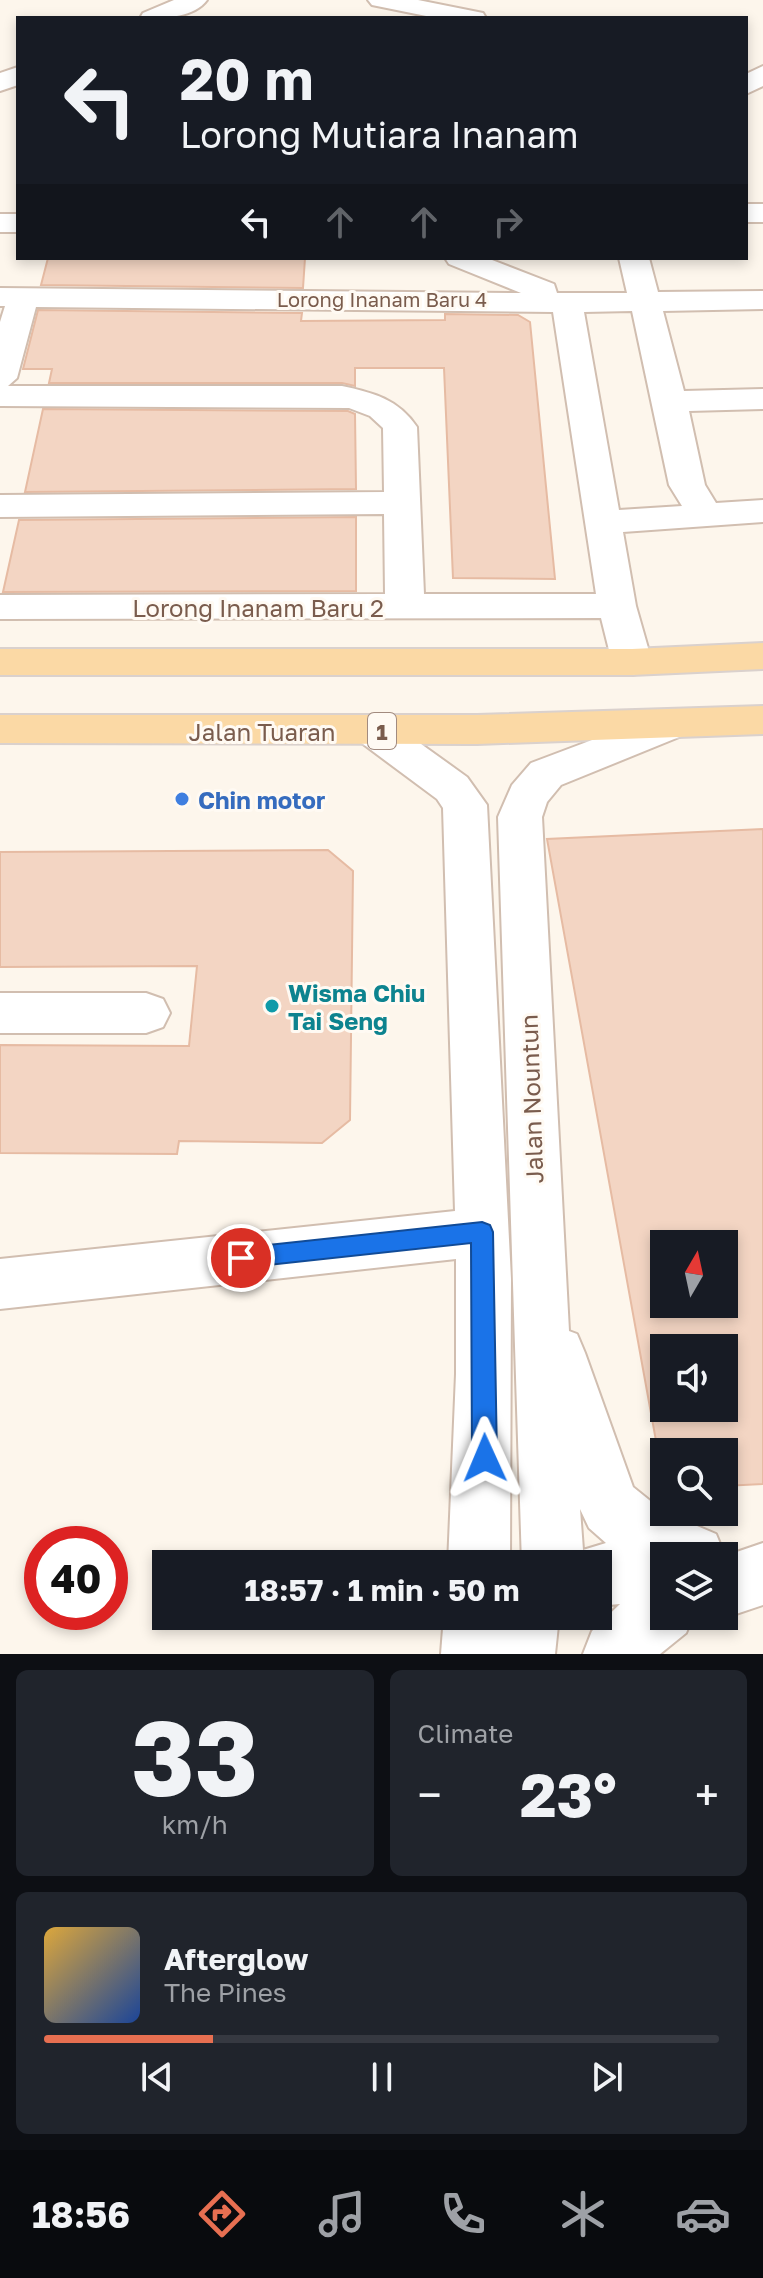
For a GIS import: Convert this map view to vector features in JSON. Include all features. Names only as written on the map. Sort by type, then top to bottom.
[{"type":"main road","points":[[0,662],[632,662],[763,656]]},
{"type":"main road","name":"Jalan Tuaran","points":[[0,729],[374,731],[763,720]]},
{"type":"street","points":[[157,16],[195,0]]},
{"type":"street","points":[[364,16],[385,1],[464,16]]},
{"type":"street","points":[[470,260],[567,303],[617,606],[632,662]]},
{"type":"street","points":[[634,260],[642,300],[670,401],[687,485],[705,514]]},
{"type":"street","points":[[0,378],[11,297]]},
{"type":"street","name":"Lorong Inanam Baru 4","points":[[11,297],[567,303],[763,300]]},
{"type":"street","name":"Lorong Inanam Baru 2","points":[[0,396],[342,396],[364,400],[392,416],[400,427],[405,607],[0,607]]},
{"type":"street","points":[[670,401],[763,399]]},
{"type":"street","points":[[0,506],[403,503]]},
{"type":"street","points":[[603,522],[763,511]]},
{"type":"street","points":[[405,607],[617,606]]},
{"type":"street","name":"Jalan Nountun","points":[[552,1550],[520,817],[527,796],[546,774],[669,725]]},
{"type":"street","points":[[374,731],[452,788],[465,805],[482,1232],[485,1458],[480,1550]]},
{"type":"street","points":[[0,1013],[146,1013]]},
{"type":"street","points":[[0,1284],[482,1232]]},
{"type":"street","points":[[539,1289],[555,1347],[610,1507],[637,1530],[663,1542]]},
{"type":"street","points":[[738,1566],[763,1566]]},
{"type":"street","points":[[612,1574],[650,1571]]},
{"type":"street","points":[[738,1582],[763,1574]]},
{"type":"street","points":[[615,1654],[650,1620]]},
{"type":"street","points":[[473,1654],[475,1630]]},
{"type":"street","points":[[523,1654],[526,1630]]},
{"type":"street","points":[[553,1630],[553,1654]]},
{"type":"building","points":[[47,260],[305,260],[303,288],[41,285]]},
{"type":"building","points":[[38,310],[302,313],[301,321],[445,320],[445,314],[518,315],[530,322],[555,579],[453,578],[444,368],[355,368],[355,386],[342,383],[49,383],[52,369],[23,369]]},
{"type":"building","points":[[43,409],[348,411],[355,414],[356,489],[25,492]]},
{"type":"building","points":[[356,517],[356,591],[3,592],[19,520]]},
{"type":"building","points":[[763,829],[763,1484],[738,1485],[738,1438],[655,1438],[653,1422],[738,1422],[738,1334],[650,1334],[650,1408],[547,839]]},
{"type":"building","name":"Wisma Chiu Tai Seng","points":[[328,850],[353,871],[350,1120],[322,1143],[179,1141],[177,1154],[0,1153],[0,1045],[189,1046],[197,966],[0,967],[0,852]]},
{"type":"place","name":"Chin motor","points":[[182,799]]},
{"type":"place","name":"Wisma Chiu Tai Seng","points":[[272,1006]]},
{"type":"route","points":[[241,1258],[482,1232],[485,1458]]}]
